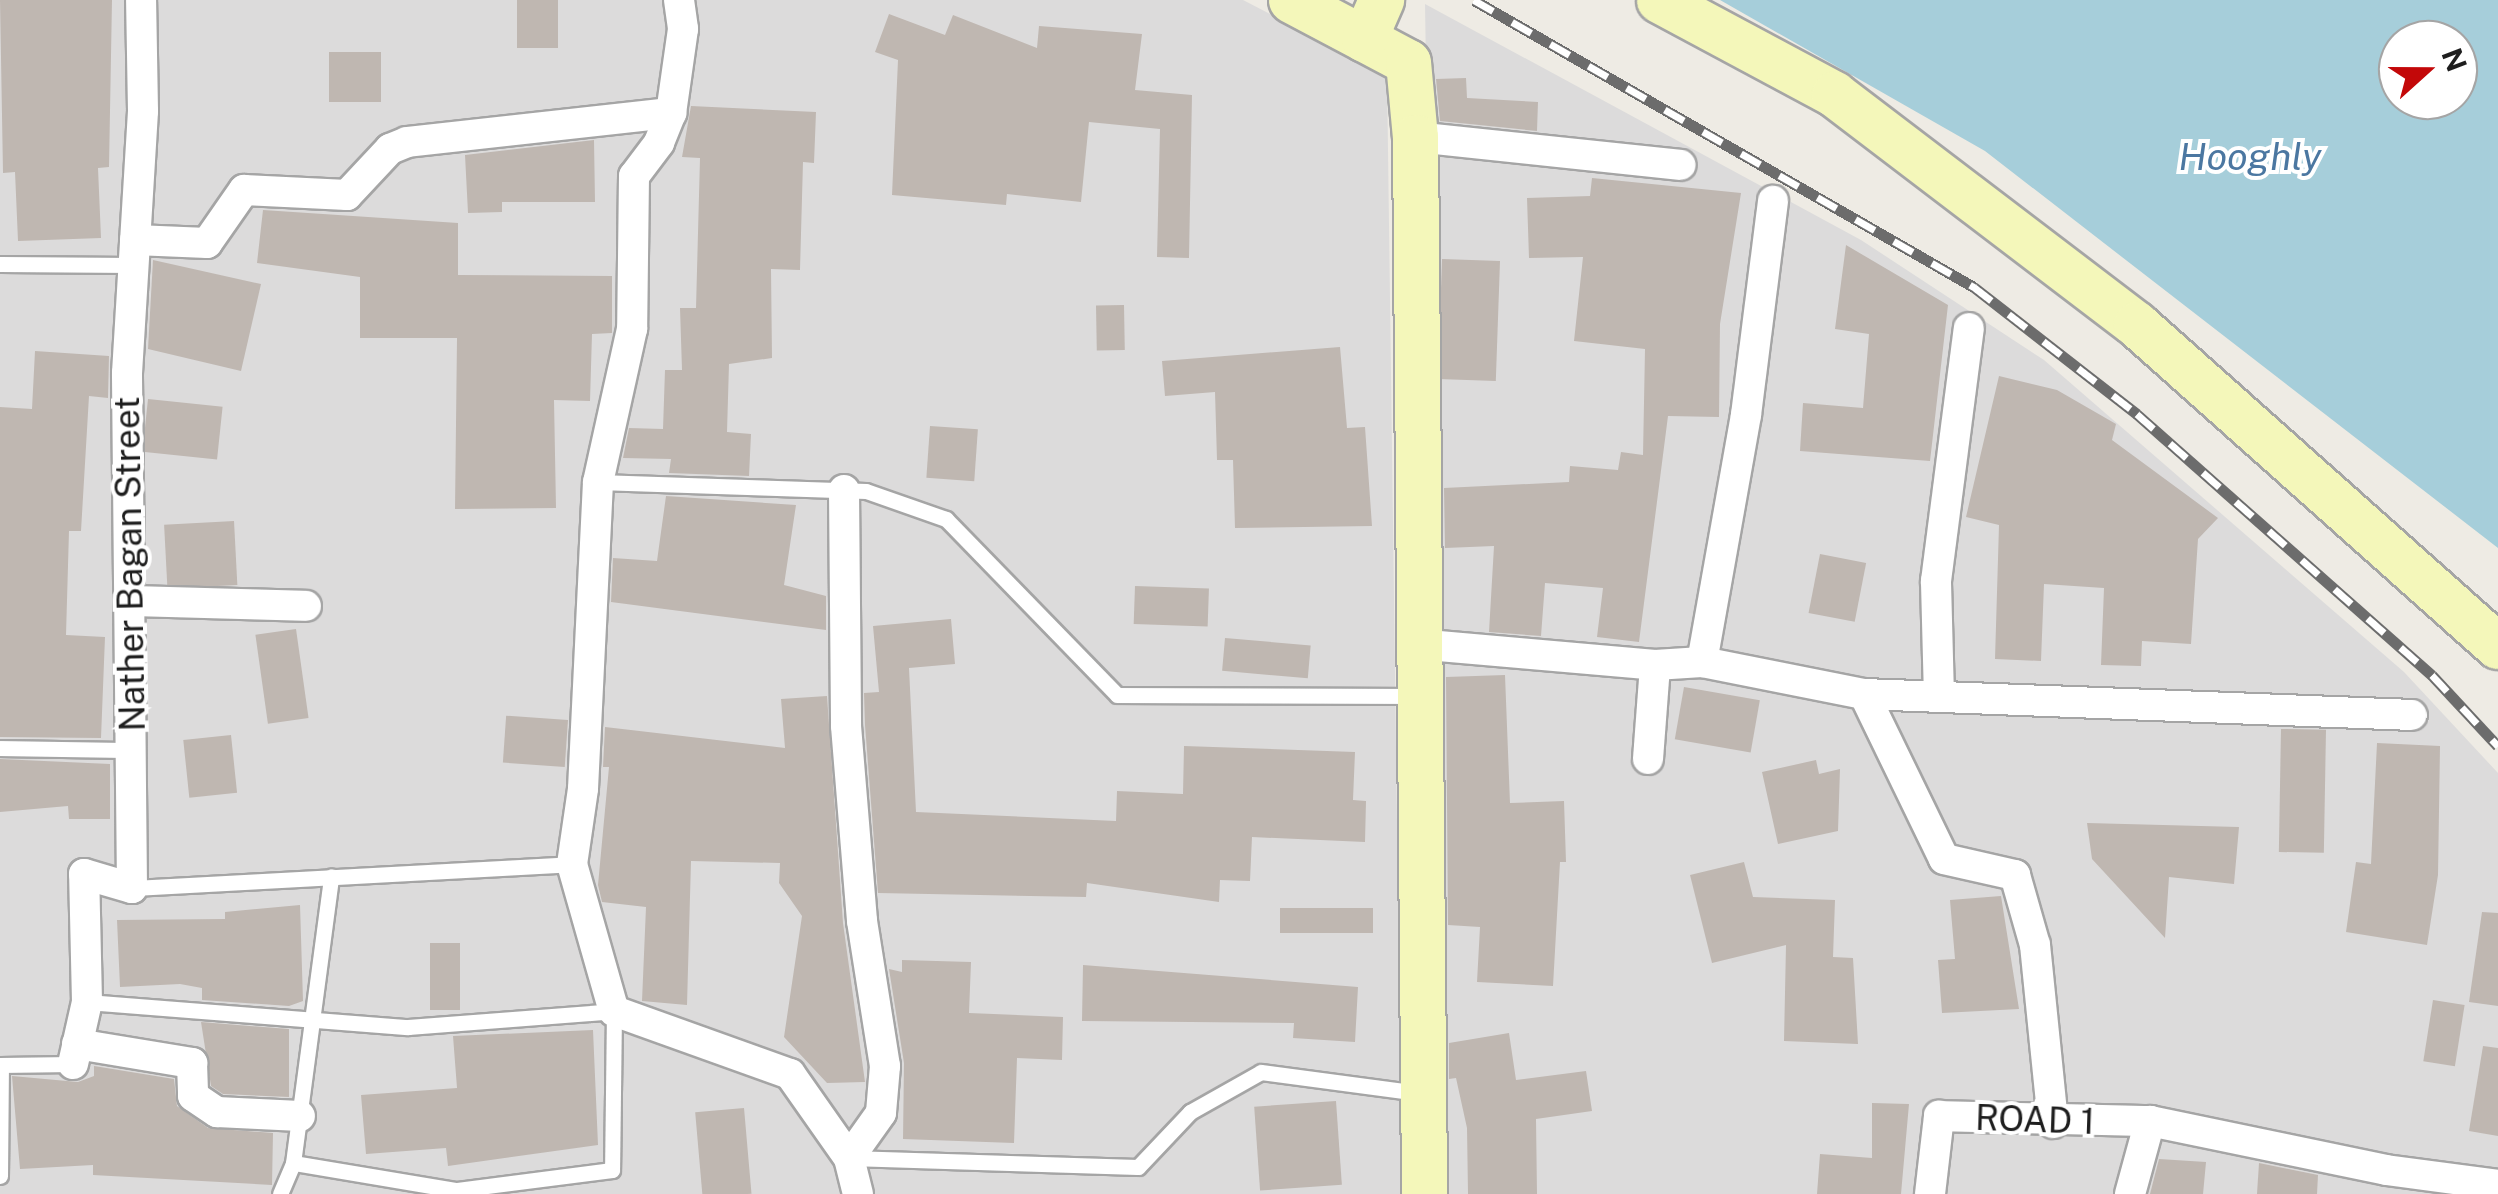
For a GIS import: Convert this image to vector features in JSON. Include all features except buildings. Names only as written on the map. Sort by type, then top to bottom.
[{"type":"main road","points":[[1292,0],[1373,20],[1408,62],[1415,137],[1416,644],[1424,1194]]},
{"type":"main road","points":[[1659,0],[1834,94],[2136,324],[2498,646]]},
{"type":"street","name":"Nather Bagan Street","points":[[132,888],[130,601],[141,0]]},
{"type":"street","points":[[678,0],[683,30],[670,113],[660,142],[634,176],[632,330],[598,482],[583,789],[572,864],[614,1010],[790,1074],[849,1158],[858,1194]]},
{"type":"street","points":[[134,252],[207,242],[244,190],[346,195],[390,149],[407,142],[670,113]]},
{"type":"street","points":[[1415,137],[1681,165]]},
{"type":"street","points":[[1702,662],[1746,415],[1773,202]]},
{"type":"street","points":[[1939,697],[1936,580],[1970,328]]},
{"type":"street","points":[[844,490],[846,726],[862,921],[885,1066],[881,1113],[849,1158]]},
{"type":"street","points":[[130,601],[306,606]]},
{"type":"street","points":[[1416,644],[1655,664],[1702,662],[1864,694],[2412,715]]},
{"type":"street","points":[[1648,759],[1655,664]]},
{"type":"street","points":[[1864,694],[1944,860],[2014,875],[2035,946],[2053,1122]]},
{"type":"street","points":[[132,888],[84,874],[87,1002],[75,1054],[192,1063],[193,1096],[217,1112],[300,1116]]},
{"type":"street","name":"ROAD 1","points":[[1930,1194],[1938,1116],[2053,1122],[2150,1121],[2498,1185]]},
{"type":"street","points":[[2130,1194],[2150,1121]]},
{"type":"lane","points":[[0,264],[134,252]]},
{"type":"lane","points":[[598,482],[844,490],[946,519],[1117,695],[1417,696]]},
{"type":"lane","points":[[0,748],[134,750]]},
{"type":"lane","points":[[132,888],[572,864]]},
{"type":"lane","points":[[280,1194],[293,1163],[316,1016],[331,876]]},
{"type":"lane","points":[[87,1002],[316,1016],[408,1027],[614,1010],[612,1170],[455,1190],[293,1163]]},
{"type":"lane","points":[[0,1176],[0,1065],[75,1054]]},
{"type":"lane","points":[[849,1158],[1138,1167],[1190,1112],[1261,1072],[1422,1093]]},
{"type":"shaded area","points":[[0,0],[1243,0],[1387,75],[1402,1194],[0,1194]]},
{"type":"shaded area","points":[[1425,4],[1861,240],[2044,360],[2404,672],[2498,773],[2498,1194],[1444,1194]]},
{"type":"water","name":"Hooghly","points":[[1720,0],[2498,0],[2498,548],[1985,151]]},
{"type":"railway","points":[[1474,0],[1974,287],[2137,414],[2432,675],[2498,746]]}]
